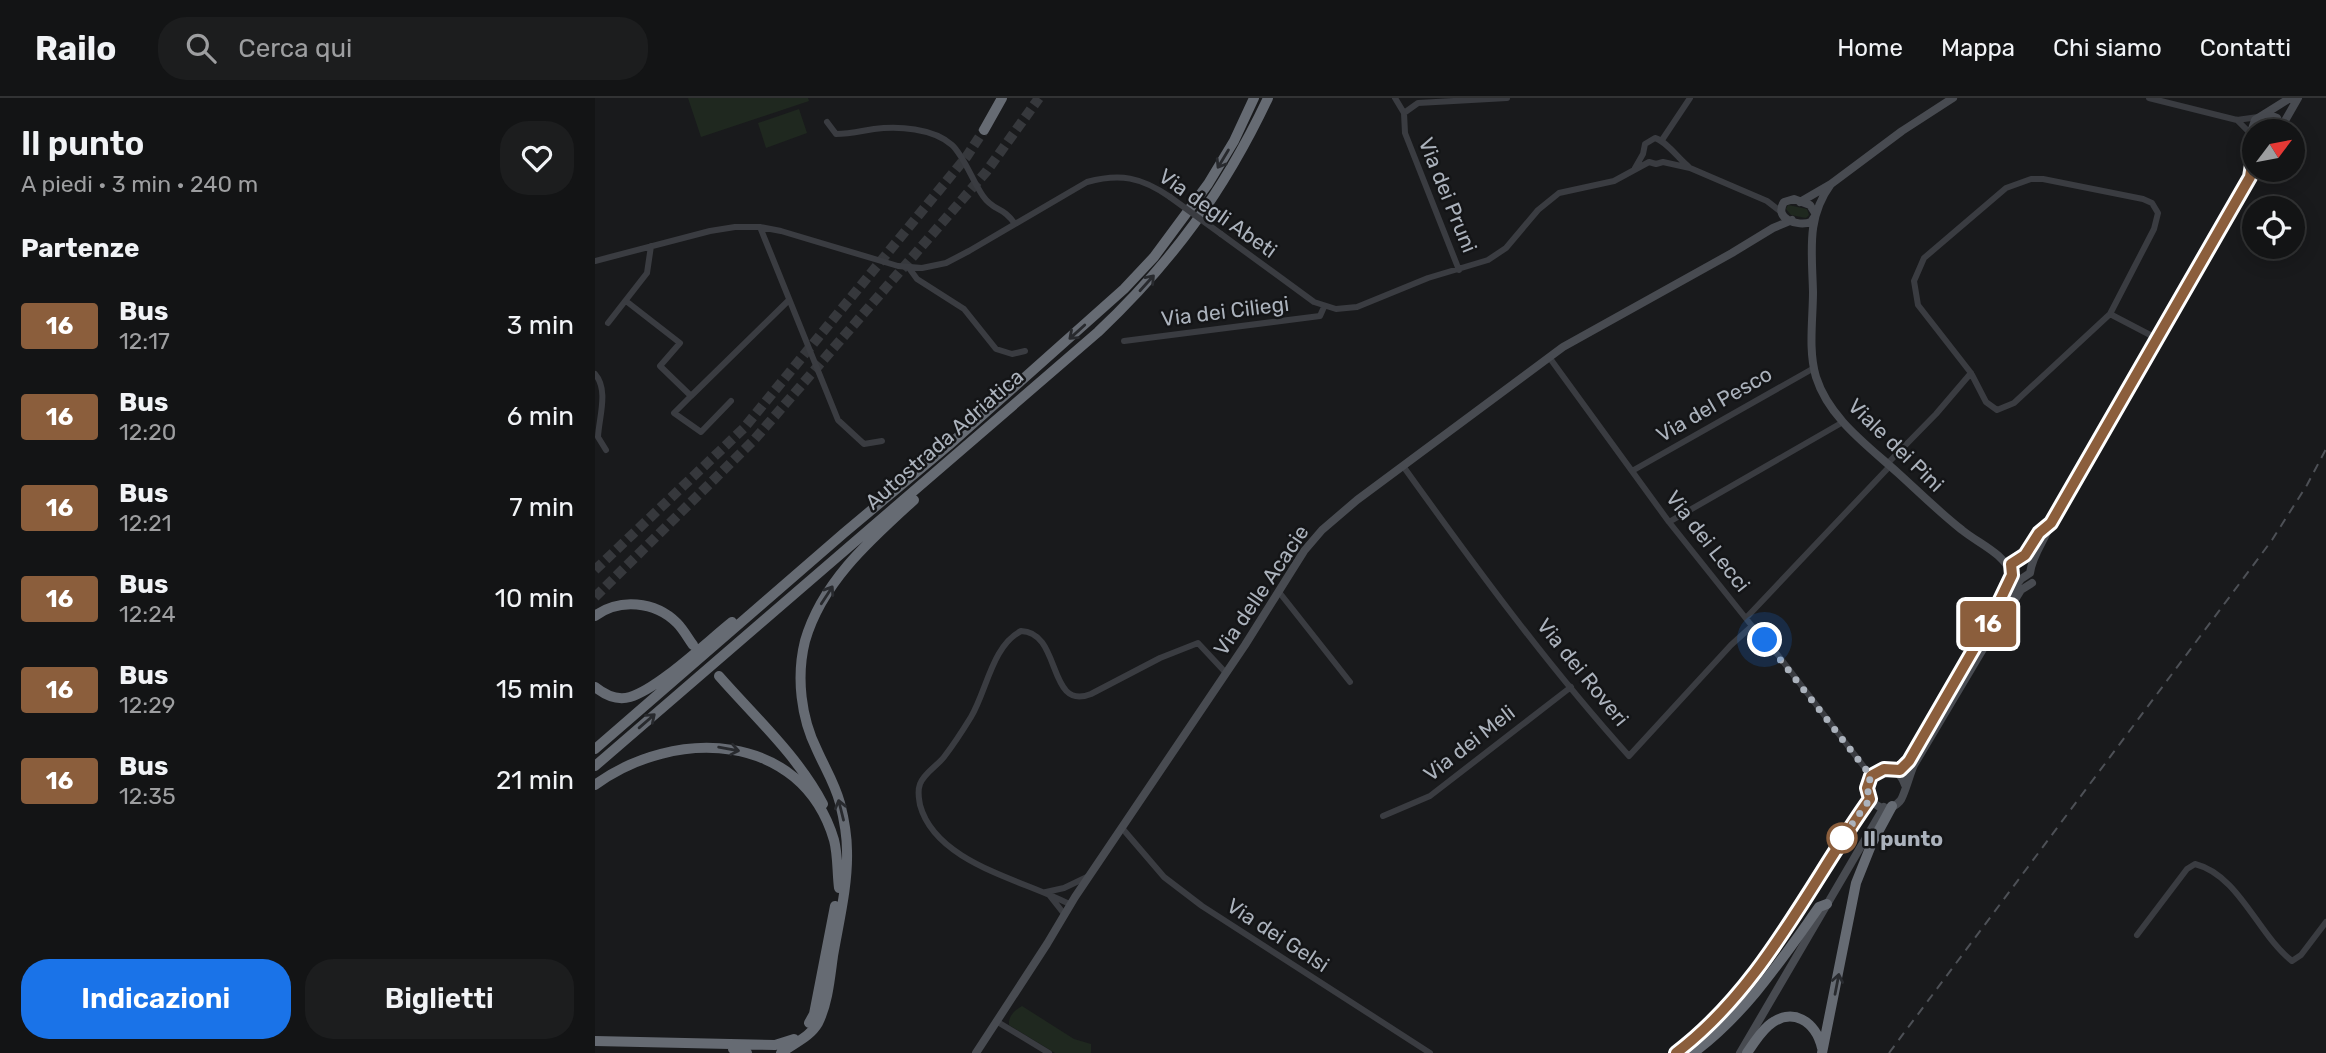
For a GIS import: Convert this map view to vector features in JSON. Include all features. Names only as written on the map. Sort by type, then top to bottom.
[{"type":"highway","points":[[983,130],[1002,98]]},
{"type":"highway","name":"Autostrada Adriatica","points":[[595,749],[1051,356],[1147,265],[1181,224],[1208,184],[1234,141],[1254,98]]},
{"type":"highway","name":"Autostrada Adriatica","points":[[595,766],[1135,297],[1190,232],[1226,179],[1268,98]]},
{"type":"highway","points":[[781,1053],[811,1031],[821,1012],[827,994],[845,878],[847,851],[839,801],[808,729],[801,693],[805,643],[815,613],[864,545],[971,449],[1025,395]]},
{"type":"highway","points":[[595,687],[613,698],[629,698],[646,690],[844,533]]},
{"type":"highway","points":[[595,616],[620,604],[645,606],[676,622],[693,645]]},
{"type":"highway","points":[[719,676],[813,786],[836,834],[839,847],[839,888],[814,1014],[792,1045]]},
{"type":"highway","points":[[595,785],[607,776],[651,758],[691,748],[735,748],[754,756],[792,776],[816,802],[833,838],[839,888]]},
{"type":"highway","points":[[1822,1052],[1856,883],[1888,807]]},
{"type":"highway","points":[[836,834],[845,878]]},
{"type":"highway","points":[[1693,1053],[1749,1000],[1819,907],[1827,904]]},
{"type":"highway","points":[[1747,1053],[1768,1026],[1787,1016],[1801,1018],[1813,1026],[1822,1052]]},
{"type":"highway","points":[[595,1041],[711,1044],[761,1049],[782,1044],[803,1033]]},
{"type":"highway","points":[[711,1044],[747,1053]]},
{"type":"street","points":[[1395,98],[1403,113]]},
{"type":"street","name":"Via dei Pruni","points":[[1459,270],[1405,133],[1403,113],[1418,103],[1507,98]]},
{"type":"street","points":[[1663,140],[1690,98]]},
{"type":"street","points":[[1800,202],[1832,184],[1902,131],[1953,98]]},
{"type":"street","points":[[2149,98],[2237,120],[2263,116],[2278,119]]},
{"type":"street","points":[[2260,119],[2290,98]]},
{"type":"street","points":[[2288,119],[2298,98]]},
{"type":"street","points":[[2237,120],[2242,125]]},
{"type":"street","points":[[827,122],[836,134],[901,128],[935,135],[953,146],[989,205],[1007,212],[1015,224]]},
{"type":"street","points":[[1634,169],[1643,154],[1644,146],[1655,138],[1663,140],[1668,148],[1690,167]]},
{"type":"street","points":[[1663,162],[1668,156],[1668,148]]},
{"type":"street","points":[[1643,154],[1649,162],[1690,167],[1767,201],[1782,209],[1786,219],[1801,224],[1808,223],[1815,215],[1832,184]]},
{"type":"street","points":[[1324,307],[1357,307],[1429,278],[1498,255],[1538,210],[1559,193],[1614,181],[1649,162]]},
{"type":"street","name":"Via degli Abeti","points":[[595,261],[734,227],[760,227],[909,268],[934,267],[1087,183],[1108,177],[1128,177],[1149,183],[1324,307]]},
{"type":"street","points":[[2043,179],[2153,203],[2158,213],[2154,229],[2110,314],[2014,403],[1997,410],[1986,402],[1971,373],[1918,305],[1914,281],[1924,258],[2006,188],[2023,180],[2043,179]]},
{"type":"street","points":[[2014,574],[2029,575],[2030,566],[2051,523],[2247,182]]},
{"type":"street","points":[[1782,209],[1790,199],[1810,205],[1815,215]]},
{"type":"street","name":"Via delle Acacie","points":[[1773,228],[1782,209]]},
{"type":"street","name":"Viale dei Pini","points":[[1815,215],[1812,247],[1814,368],[1826,400],[1843,422],[1888,465],[1964,532],[2000,556],[2014,574]]},
{"type":"street","name":"Via delle Acacie","points":[[976,1053],[1304,551],[1322,530],[1357,500],[1549,357],[1589,331],[1792,220]]},
{"type":"street","name":"Viale dei Pini","points":[[1801,224],[1812,247]]},
{"type":"street","points":[[760,227],[838,420],[865,444],[882,440]]},
{"type":"street","points":[[608,324],[647,273],[651,246]]},
{"type":"street","points":[[909,268],[917,279],[964,309],[996,349],[1012,354],[1025,351]]},
{"type":"street","points":[[626,300],[680,343],[660,366],[691,396]]},
{"type":"street","points":[[731,401],[701,432],[674,413],[789,300]]},
{"type":"street","name":"Via dei Ciliegi","points":[[1124,341],[1320,316],[1324,307]]},
{"type":"street","points":[[2110,314],[2156,338]]},
{"type":"street","name":"Via dei Lecci","points":[[1549,357],[1669,522],[1752,626],[1778,654],[1871,776]]},
{"type":"street","name":"Via del Pesco","points":[[1632,471],[1814,368]]},
{"type":"street","points":[[1746,618],[1971,373]]},
{"type":"street","points":[[595,374],[603,394],[598,437],[606,450]]},
{"type":"street","points":[[1669,522],[1843,422]]},
{"type":"street","name":"Via dei Roveri","points":[[1403,466],[1452,535],[1571,687],[1629,756],[1731,645],[1752,626]]},
{"type":"street","points":[[1992,634],[2014,574],[2014,561],[2021,558],[2039,533],[2051,523]]},
{"type":"street","name":"Viale dei Pini","points":[[2000,556],[2021,558]]},
{"type":"street","points":[[2021,558],[2030,566]]},
{"type":"street","points":[[1888,807],[1877,805],[1870,799],[1867,788],[1871,776],[1884,769],[1895,771],[1909,761],[2014,574]]},
{"type":"street","points":[[1739,1053],[1888,807],[1903,797],[1914,765],[1992,634],[2021,590],[2032,583]]},
{"type":"street","points":[[1279,592],[1350,682]]},
{"type":"street","points":[[1073,901],[985,868],[955,850],[927,823],[918,795],[921,781],[944,757],[973,713],[1004,646],[1021,631],[1028,631],[1044,642],[1065,690],[1073,697],[1081,698],[1160,658],[1198,643],[1226,673]]},
{"type":"street","name":"Via dei Meli","points":[[1383,816],[1430,796],[1571,687]]},
{"type":"street","points":[[1895,771],[1905,785]]},
{"type":"street","points":[[1676,1053],[1715,1021],[1752,979],[1870,799]]},
{"type":"street","name":"Via dei Gelsi","points":[[1122,828],[1164,877],[1202,906],[1430,1053]]},
{"type":"street","points":[[2137,935],[2187,869],[2195,864],[2206,867],[2226,884],[2254,913],[2281,953],[2292,961],[2301,955],[2326,922]]},
{"type":"street","points":[[1046,891],[1065,888],[1090,876]]},
{"type":"street","points":[[1065,888],[1073,901]]},
{"type":"street","points":[[1046,891],[1065,915]]},
{"type":"street","points":[[996,1021],[1049,1053]]},
{"type":"shaded area","points":[[688,98],[808,98],[809,101],[701,137]]},
{"type":"shaded area","points":[[799,109],[807,133],[766,148],[758,123]]},
{"type":"shaded area","points":[[1788,205],[1807,209],[1809,215],[1806,218],[1791,215],[1786,209]]},
{"type":"shaded area","points":[[1022,1006],[1074,1039],[1091,1044],[1091,1053],[1055,1053],[1009,1025],[1013,1014]]},
{"type":"tunnel","points":[[595,597],[754,440],[986,172],[1039,98]]},
{"type":"tunnel","points":[[595,570],[744,428],[967,156],[984,130]]},
{"type":"railway","points":[[1889,1053],[2272,540],[2326,449]]},
{"type":"bus line","name":"16","points":[[1676,1053],[1715,1021],[1752,979],[1870,799],[1867,788],[1871,776],[1884,769],[1900,770],[1909,761],[1990,621],[2012,575],[2011,564],[2025,555],[2039,533],[2051,523],[2247,182]]},
{"type":"place","name":"Il punto","points":[[1842,838]]},
{"type":"route","points":[[1765,640],[1871,776],[1867,788],[1870,799],[1842,838]]}]
